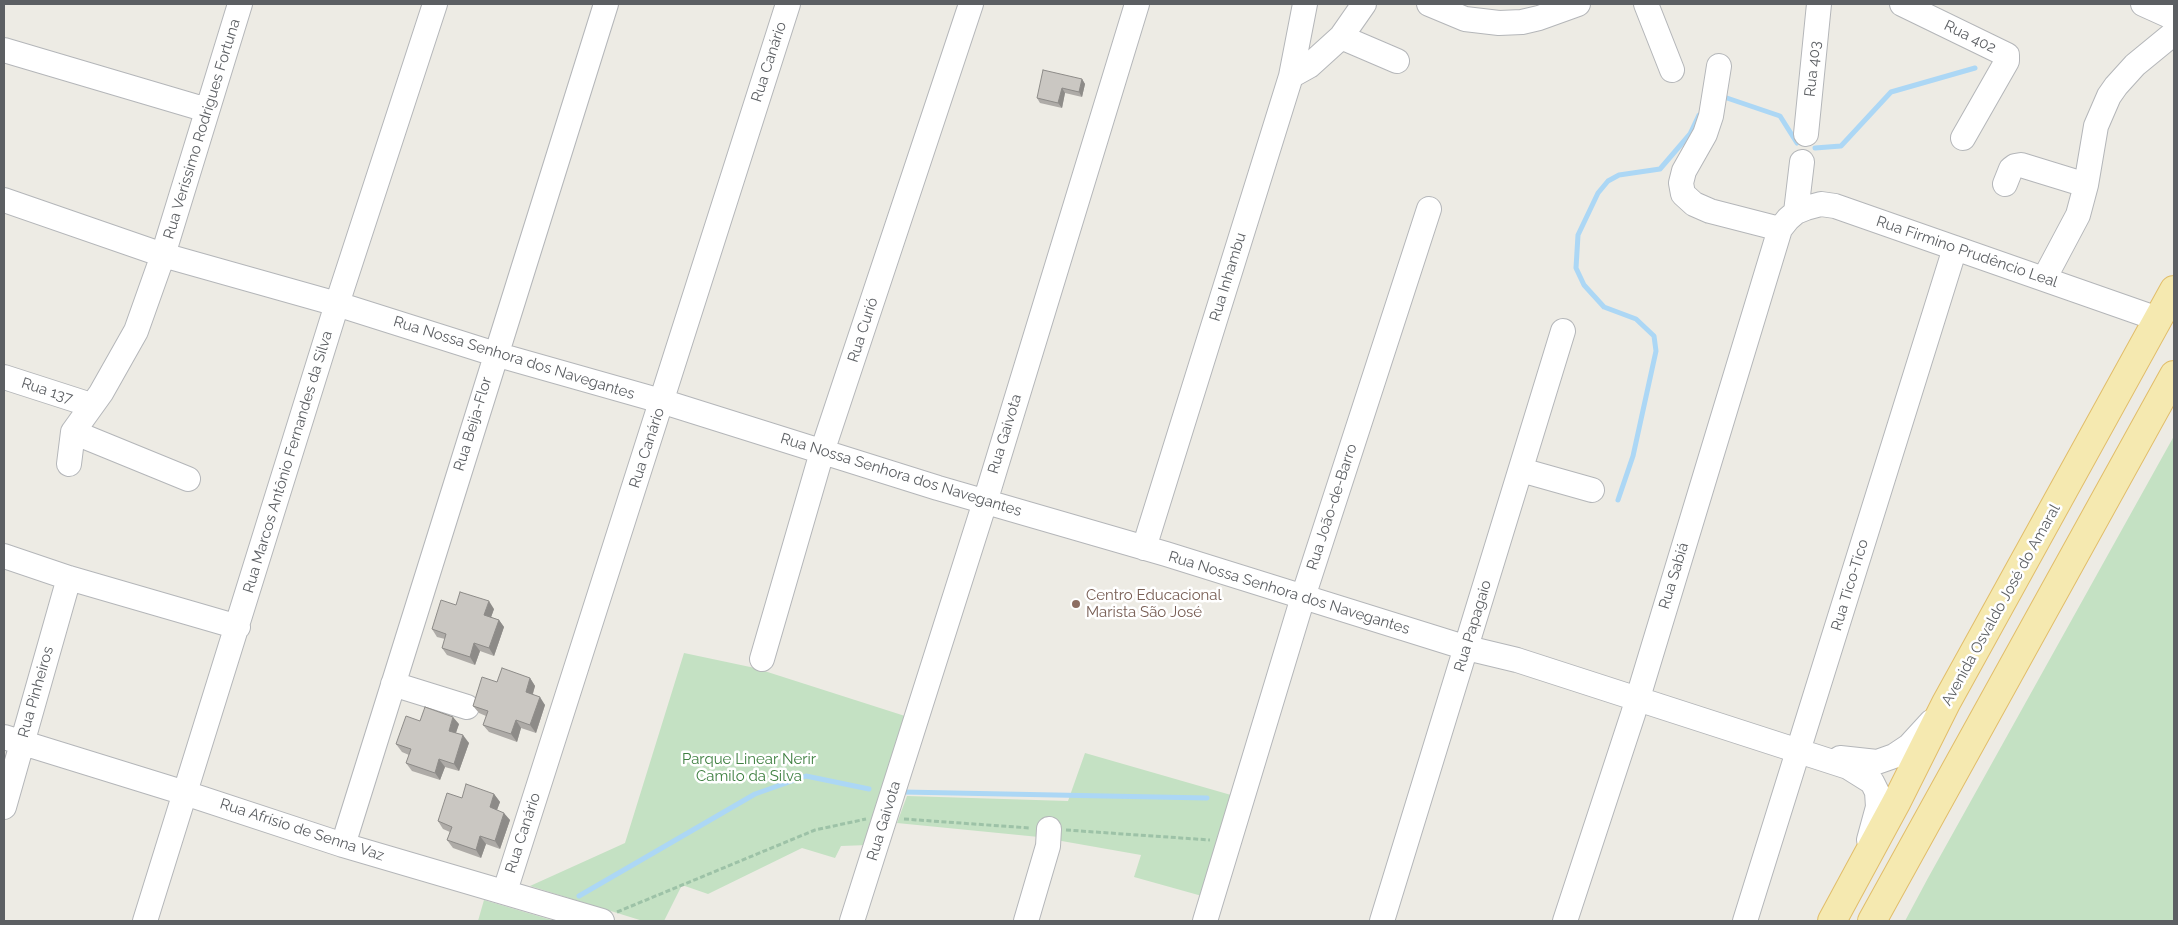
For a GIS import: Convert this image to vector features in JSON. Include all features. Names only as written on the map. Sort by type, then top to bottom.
[{"type":"main road","name":"Avenida Osvaldo José do Amaral","points":[[1832,921],[1863,866],[1946,703],[2174,290]]},
{"type":"main road","points":[[1872,921],[2174,375]]},
{"type":"street","name":"Rua Veríssimo Rodrigues Fortuna","points":[[74,432],[100,393],[136,331],[163,255],[240,4]]},
{"type":"street","name":"Rua Marcos Antônio Fernandes da Silva","points":[[145,921],[238,628],[337,304],[435,4]]},
{"type":"street","name":"Rua Beija-Flor","points":[[343,845],[606,4]]},
{"type":"street","name":"Rua Canário","points":[[504,891],[788,4]]},
{"type":"street","name":"Rua Curió","points":[[762,658],[822,452],[971,4]]},
{"type":"street","name":"Rua Gaivota","points":[[852,921],[984,502],[1136,4]]},
{"type":"street","name":"Rua Inhambu","points":[[1144,548],[1290,76],[1305,4]]},
{"type":"street","points":[[1290,76],[1309,66],[1341,37],[1364,4]]},
{"type":"street","points":[[1429,4],[1465,19],[1499,23],[1522,22],[1578,4]]},
{"type":"street","points":[[1646,4],[1672,70]]},
{"type":"street","name":"Rua 403","points":[[1806,134],[1820,4]]},
{"type":"street","name":"Rua 402","points":[[1902,4],[2007,55],[2007,61],[1963,138]]},
{"type":"street","points":[[2144,4],[2174,18]]},
{"type":"street","points":[[2044,279],[2074,222],[2086,184],[2096,126],[2110,96],[2116,86],[2135,65],[2174,32]]},
{"type":"street","points":[[1341,37],[1397,61]]},
{"type":"street","points":[[4,50],[207,110]]},
{"type":"street","points":[[1719,66],[1712,116],[1705,134],[1684,172],[1681,183],[1683,194],[1694,204],[1710,211],[1780,229]]},
{"type":"street","points":[[1796,212],[1802,162]]},
{"type":"street","points":[[2005,184],[2011,169],[2021,165],[2086,184]]},
{"type":"street","name":"Rua Nossa Senhora dos Navegantes","points":[[4,200],[163,255],[337,304],[495,354],[661,402],[984,502],[1144,548],[1467,648],[1517,660],[1848,767],[1872,782],[1877,792],[1878,807],[1863,866]]},
{"type":"street","name":"Rua Firmino Prudêncio Leal","points":[[1780,229],[1796,212],[1821,204],[1834,206],[2158,319]]},
{"type":"street","name":"Rua João-de-Barro","points":[[1205,921],[1303,597],[1428,209]]},
{"type":"street","name":"Rua Sabiá","points":[[1565,921],[1636,700],[1780,229]]},
{"type":"street","name":"Rua Tico-Tico","points":[[1745,921],[1955,248]]},
{"type":"street","name":"Rua Papagaio","points":[[1382,921],[1563,331]]},
{"type":"street","name":"Rua 137","points":[[4,377],[91,405]]},
{"type":"street","points":[[69,464],[74,432],[188,479]]},
{"type":"street","points":[[1520,470],[1592,490]]},
{"type":"street","points":[[4,556],[69,578],[238,628]]},
{"type":"street","name":"Rua Pinheiros","points":[[4,807],[13,740],[69,578]]},
{"type":"street","points":[[393,684],[467,707]]},
{"type":"street","name":"Rua Nossa Senhora dos Navegantes","points":[[1798,751],[1877,762],[1894,756],[1910,746],[1946,703]]},
{"type":"street","name":"Rua Afrísio de Senna Vaz","points":[[13,740],[186,793],[343,845],[504,891],[600,921]]},
{"type":"street","points":[[1026,921],[1048,837]]},
{"type":"path","points":[[600,921],[815,830],[866,819],[884,818]]},
{"type":"green space","points":[[2174,436],[2174,921],[1905,921],[1928,878]]},
{"type":"green space","name":"Parque Linear Nerir Camilo da Silva","points":[[684,653],[755,668],[905,716],[868,845],[841,846],[835,858],[802,848],[708,894],[682,885],[664,921],[643,921],[530,886],[625,843]]},
{"type":"green space","points":[[1085,753],[1231,795],[1202,896],[1134,877],[1141,855],[1039,837],[897,823],[907,796],[1068,801]]},
{"type":"green space","points":[[484,900],[555,921],[478,921]]},
{"type":"building","points":[[1043,70],[1082,79],[1079,92],[1062,88],[1058,103],[1037,98]]},
{"type":"building","points":[[460,592],[489,601],[484,615],[499,620],[489,648],[474,643],[470,657],[442,648],[446,634],[432,629],[441,600],[456,605]]},
{"type":"building","points":[[502,668],[530,678],[526,692],[540,697],[530,725],[516,720],[511,734],[483,725],[488,711],[473,706],[482,677],[497,682]]},
{"type":"building","points":[[425,707],[453,717],[449,731],[463,735],[454,764],[439,759],[435,773],[406,763],[411,749],[396,744],[406,716],[420,721]]},
{"type":"building","points":[[466,784],[494,794],[490,807],[504,813],[495,841],[480,836],[476,850],[447,840],[452,827],[438,821],[447,793],[462,798]]},
{"type":"waterway","points":[[1815,148],[1841,146],[1891,92],[1975,68]]},
{"type":"waterway","points":[[1724,97],[1780,116],[1797,143]]},
{"type":"waterway","points":[[1618,500],[1633,456],[1656,351],[1654,336],[1636,319],[1604,307],[1584,285],[1576,268],[1578,235],[1598,193],[1608,181],[1619,175],[1660,169],[1690,134],[1699,115]]},
{"type":"waterway","points":[[579,896],[755,794],[806,776],[869,789]]},
{"type":"waterway","points":[[903,792],[1207,798]]},
{"type":"place","name":"Centro Educacional Marista São José","points":[[1076,604]]}]
